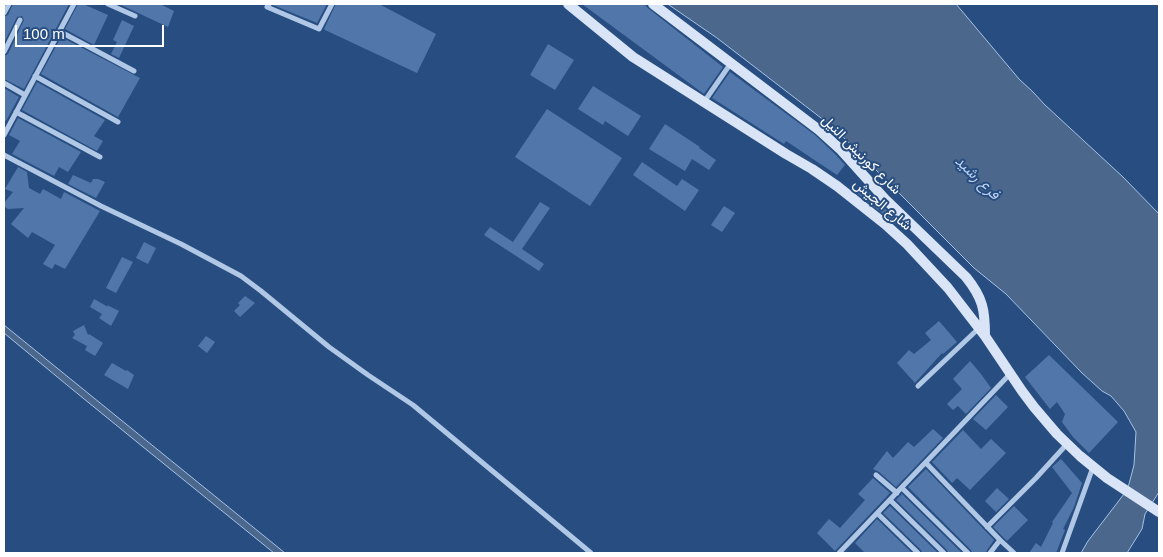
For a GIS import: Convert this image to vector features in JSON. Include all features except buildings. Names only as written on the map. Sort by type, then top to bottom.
[{"type":"main road","name":"شارع الجيش","points":[[568,4],[633,56],[812,169],[867,209],[907,244],[948,288],[982,332],[1038,413],[1067,444],[1093,467],[1156,509]]},
{"type":"main road","name":"شارع كورنيش النيل","points":[[653,4],[830,139],[885,199],[966,277],[979,295],[985,315],[982,332]]},
{"type":"street","points":[[4,13],[9,4]]},
{"type":"street","points":[[4,135],[74,4]]},
{"type":"street","points":[[108,4],[135,16]]},
{"type":"street","points":[[269,4],[267,7],[319,29],[330,4]]},
{"type":"street","points":[[4,52],[20,20]]},
{"type":"street","points":[[59,32],[134,71]]},
{"type":"street","points":[[704,102],[731,63]]},
{"type":"street","points":[[35,76],[118,122]]},
{"type":"street","points":[[4,84],[25,95]]},
{"type":"street","points":[[16,112],[100,157]]},
{"type":"street","points":[[4,155],[241,276],[329,347],[413,405],[592,553]]},
{"type":"street","points":[[918,386],[982,332]]},
{"type":"street","points":[[839,553],[1010,374]]},
{"type":"street","points":[[987,527],[1067,444]]},
{"type":"street","points":[[926,463],[1014,553]]},
{"type":"street","points":[[1062,553],[1093,467]]},
{"type":"street","points":[[876,475],[897,494]]},
{"type":"street","points":[[902,488],[968,553]]},
{"type":"street","points":[[890,500],[944,553]]},
{"type":"street","points":[[878,514],[918,553]]},
{"type":"street","points":[[990,553],[1000,540]]},
{"type":"water","name":"فرع رشيد","points":[[668,4],[956,4],[1019,79],[1123,177],[1159,214],[1159,492],[1145,514],[1142,529],[1127,553],[1081,553],[1124,494],[1129,484],[1134,465],[1136,432],[1124,411],[1111,396],[1102,391],[1082,373],[1006,294],[974,268],[834,128],[717,38]]},
{"type":"water","points":[[4,325],[285,553],[274,553],[4,333]]}]
